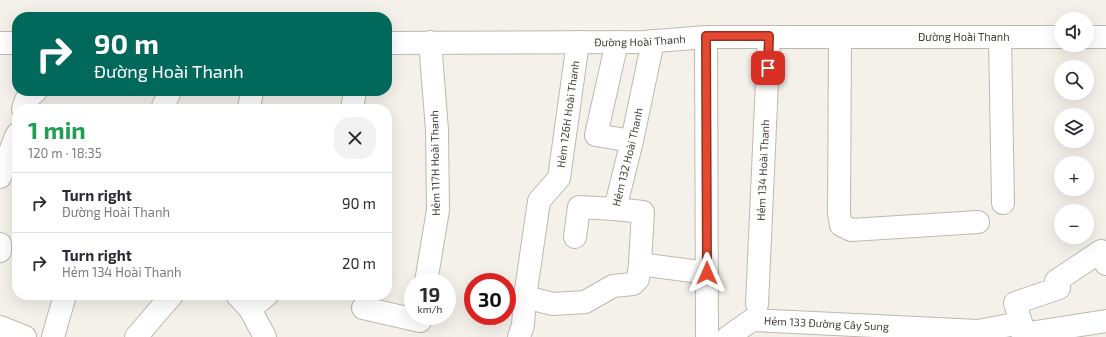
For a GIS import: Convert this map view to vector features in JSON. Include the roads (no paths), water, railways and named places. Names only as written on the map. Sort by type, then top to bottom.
[{"type":"street","name":"Đường Hoài Thanh","points":[[392,43],[618,42],[653,41],[706,36],[1054,37]]},
{"type":"street","points":[[706,36],[707,337]]},
{"type":"street","name":"Hẻm 134 Hoài Thanh","points":[[758,304],[769,36]]},
{"type":"street","points":[[840,37],[839,214],[841,225],[852,230],[978,222]]},
{"type":"street","points":[[1000,37],[1003,203]]},
{"type":"street","points":[[1094,37],[1106,37]]},
{"type":"street","name":"Hẻm 132 Hoài Thanh","points":[[525,297],[553,304],[585,302],[613,286],[633,284],[638,278],[643,212],[615,209],[632,141],[653,41]]},
{"type":"street","name":"Hẻm 117H Hoài Thanh","points":[[428,273],[438,210],[437,130],[430,42]]},
{"type":"street","name":"Hẻm 126H Hoài Thanh","points":[[525,297],[539,201],[559,178],[578,42]]},
{"type":"street","points":[[618,42],[596,135],[632,141]]},
{"type":"street","points":[[0,43],[12,43]]},
{"type":"street","points":[[25,104],[26,100],[30,96]]},
{"type":"street","points":[[0,177],[12,147]]},
{"type":"street","points":[[575,237],[579,207],[615,209]]},
{"type":"street","points":[[0,244],[0,251]]},
{"type":"street","points":[[1022,331],[1015,303],[1059,288],[1056,281],[1101,251],[1106,264]]},
{"type":"street","points":[[640,264],[707,273]]},
{"type":"street","points":[[519,337],[523,325],[525,297]]},
{"type":"street","points":[[53,337],[64,300]]},
{"type":"street","points":[[136,337],[168,300]]},
{"type":"street","points":[[244,302],[265,337]]},
{"type":"street","points":[[363,308],[404,320]]},
{"type":"street","name":"Hẻm 133 Đường Cây Sung","points":[[728,337],[752,320],[978,331],[1022,331],[1106,321]]},
{"type":"street","points":[[0,327],[25,337]]}]
